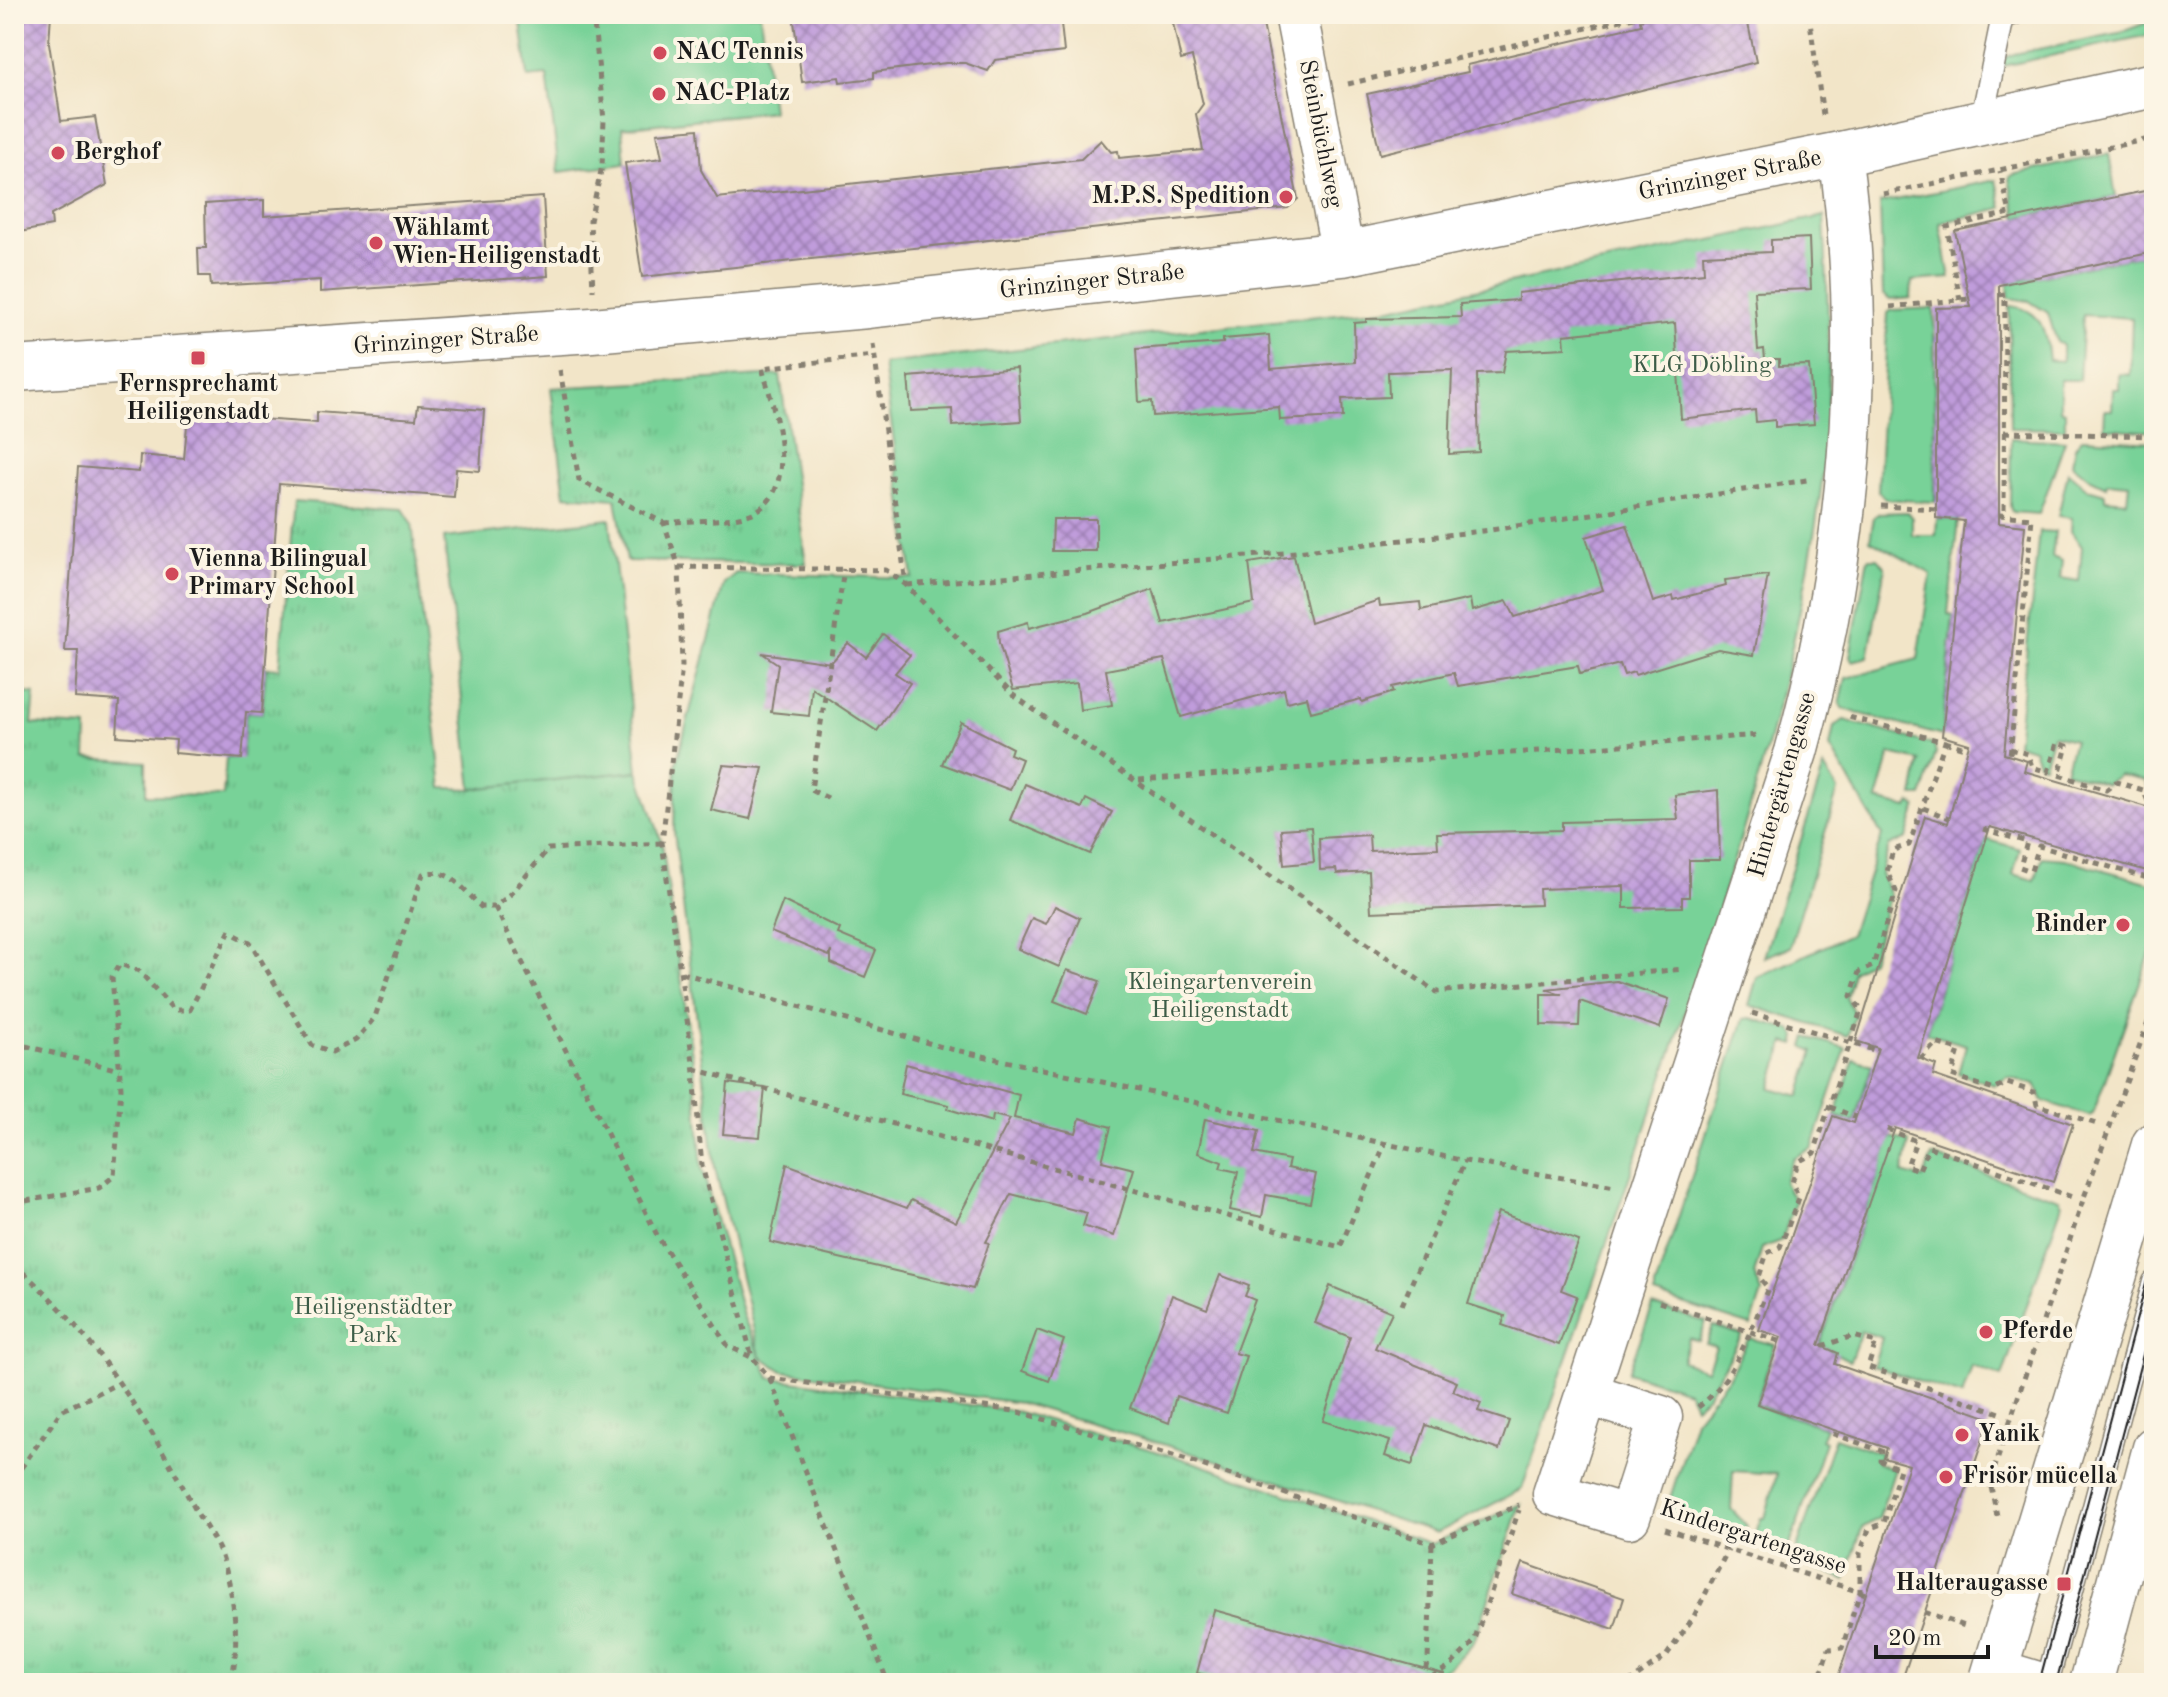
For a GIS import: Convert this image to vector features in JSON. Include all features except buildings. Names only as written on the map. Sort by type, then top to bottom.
[{"type":"street","name":"Steinbüchlweg","points":[[1296,14],[1343,254]]},
{"type":"street","name":"Grinzinger Straße","points":[[14,369],[573,331],[868,306],[1343,254],[1840,154],[2154,85]]},
{"type":"street","name":"Hintergärtengasse","points":[[1537,1499],[1588,1394],[1804,721],[1834,491],[1855,366],[1847,202],[1840,154]]},
{"type":"street","points":[[2038,1683],[1984,1664],[2154,1145]]},
{"type":"street","points":[[1537,1499],[1629,1517],[1661,1417],[1588,1394]]},
{"type":"street","points":[[2091,1683],[2154,1448]]},
{"type":"lane","points":[[1981,124],[2003,16],[2013,14]]},
{"type":"lane","points":[[2047,1683],[2154,1282]]},
{"type":"path","points":[[593,14],[604,120],[602,166],[573,331],[579,480],[664,523],[749,514],[771,501],[779,481],[780,459],[772,400],[762,368],[874,356]]},
{"type":"path","points":[[1590,14],[1593,26]]},
{"type":"path","points":[[1340,86],[1647,14]]},
{"type":"path","points":[[1809,14],[1821,112],[1840,154]]},
{"type":"path","points":[[1847,202],[2154,138]]},
{"type":"path","points":[[1853,310],[1964,299],[1947,227],[2010,213],[2000,171]]},
{"type":"path","points":[[1999,295],[2005,294],[2002,515],[2032,518],[2010,752],[2028,754],[2032,767],[2048,772],[2057,743],[2067,746],[2059,775],[2106,790],[2116,782],[2143,790],[2148,801],[2154,803]]},
{"type":"path","points":[[876,364],[906,585]]},
{"type":"path","points":[[2004,432],[2154,436]]},
{"type":"path","points":[[906,585],[1296,552],[1834,491],[1936,509]]},
{"type":"path","points":[[664,523],[679,567],[682,666],[662,843],[694,1069],[702,1166],[752,1357]]},
{"type":"path","points":[[679,567],[886,570],[906,585],[1013,695],[1436,992],[1722,983],[1851,1043],[1877,1051]]},
{"type":"path","points":[[828,798],[811,790],[844,569]]},
{"type":"path","points":[[1138,780],[1772,734],[1804,721],[1945,742],[1968,749]]},
{"type":"path","points":[[1690,1411],[1714,1395],[1751,1331],[1768,1288],[1759,1277],[1767,1253],[1780,1247],[1799,1198],[1792,1183],[1798,1162],[1814,1153],[1861,1010],[1851,996],[1859,972],[1873,966],[1896,891],[1887,872],[1893,850],[1909,845],[1945,742]]},
{"type":"path","points":[[1923,808],[1949,818]]},
{"type":"path","points":[[1983,829],[2027,842],[2020,867],[2031,871],[2039,846],[2154,880]]},
{"type":"path","points":[[14,1203],[99,1188],[114,1176],[119,1151],[119,1070],[112,977],[120,964],[139,971],[174,1010],[190,1010],[229,932],[250,942],[312,1045],[332,1052],[356,1040],[375,1017],[423,874],[434,871],[450,876],[481,907],[495,907],[512,893],[548,849],[662,843]]},
{"type":"path","points":[[495,907],[658,1237],[728,1346],[752,1357],[770,1378],[888,1683]]},
{"type":"path","points":[[682,973],[946,1048],[1465,1161],[1650,1196]]},
{"type":"path","points":[[1997,1519],[1990,1482],[2088,1186],[2154,1006]]},
{"type":"path","points":[[14,1043],[119,1070]]},
{"type":"path","points":[[1921,1059],[1936,1043],[1959,1050],[1952,1075],[1994,1090],[2007,1083],[2034,1092],[2037,1105],[2097,1124]]},
{"type":"path","points":[[694,1069],[1340,1247],[1385,1144]]},
{"type":"path","points":[[1830,1107],[1856,1117]]},
{"type":"path","points":[[1887,1129],[1916,1141],[1907,1166],[1919,1170],[1929,1147],[2072,1197]]},
{"type":"path","points":[[1402,1305],[1465,1161]]},
{"type":"path","points":[[14,1265],[77,1328],[117,1384],[167,1457],[223,1561],[239,1651],[231,1683]]},
{"type":"path","points":[[1620,1290],[1779,1341]]},
{"type":"path","points":[[1822,1346],[1853,1336],[1876,1342],[1868,1367],[2000,1413]]},
{"type":"path","points":[[770,1378],[1015,1411],[1187,1460],[1432,1544],[1537,1499]]},
{"type":"path","points":[[14,1478],[61,1411],[117,1384]]},
{"type":"path","points":[[1829,1683],[1821,1673],[1829,1649],[1842,1648],[1863,1593],[1860,1553],[1869,1529],[1884,1523],[1900,1469],[1881,1461],[1882,1451],[1831,1433]]},
{"type":"path","points":[[1421,1682],[1450,1666],[1474,1642],[1537,1499]]},
{"type":"path","name":"Kindergartengasse","points":[[1629,1517],[1863,1593]]},
{"type":"path","points":[[1421,1682],[1428,1660],[1432,1544]]},
{"type":"path","points":[[1628,1683],[1666,1656],[1693,1618],[1728,1550]]},
{"type":"path","points":[[1924,1612],[1965,1626]]},
{"type":"path","points":[[1973,1614],[1984,1664]]},
{"type":"path","points":[[1421,1682],[1433,1683]]},
{"type":"green space","name":"NAC-Platz","points":[[520,14],[760,14],[772,111],[622,128],[625,163],[559,172],[547,75],[528,77]]},
{"type":"green space","points":[[2154,20],[2154,34],[2003,66],[2004,58],[2014,54],[2119,33]]},
{"type":"green space","points":[[2109,154],[2116,197],[2017,218],[2009,179],[2012,175]]},
{"type":"green space","points":[[1996,180],[2002,208],[1940,223],[1950,278],[1912,281],[1911,298],[1890,300],[1883,294],[1880,203]]},
{"type":"green space","name":"Kleingartenverein Heiligenstadt","points":[[1824,216],[1828,415],[1812,547],[1785,679],[1750,808],[1710,936],[1522,1489],[1437,1533],[1166,1445],[1020,1403],[783,1371],[760,1356],[715,1168],[674,831],[676,764],[724,583],[736,573],[913,578],[883,364],[1391,308]]},
{"type":"green space","points":[[2154,252],[2154,432],[2104,428],[2105,410],[2112,410],[2113,389],[2119,389],[2119,374],[2130,375],[2132,318],[2083,315],[2079,380],[2060,380],[2060,410],[2065,411],[2065,429],[2010,428],[2009,306],[2029,311],[2040,323],[2049,360],[2062,361],[2062,344],[2057,343],[2048,313],[2029,301],[2009,298],[2008,283]]},
{"type":"green space","points":[[1934,308],[1935,502],[1885,499],[1878,491],[1888,313],[1892,310]]},
{"type":"green space","points":[[780,375],[806,564],[627,561],[616,499],[565,495],[551,388]]},
{"type":"green space","points":[[2011,438],[2065,441],[2039,514],[2012,512],[2010,507]]},
{"type":"green space","points":[[2082,438],[2154,442],[2154,797],[2145,781],[2119,775],[2106,784],[2065,771],[2074,740],[2053,735],[2044,765],[2038,762],[2033,749],[2017,744],[2039,531],[2055,532],[2052,557],[2062,561],[2060,578],[2079,581],[2082,547],[2071,531],[2072,518],[2058,516],[2068,472],[2088,489],[2105,494],[2105,499],[2127,501],[2129,484],[2107,482],[2106,486],[2089,478],[2072,464],[2075,447]]},
{"type":"green space","name":"Heiligenstädter Park","points":[[294,501],[403,509],[412,523],[442,788],[472,789],[638,771],[662,843],[694,1069],[702,1168],[743,1316],[770,1378],[1015,1411],[1187,1460],[1432,1544],[1521,1504],[1474,1642],[1450,1666],[1421,1683],[14,1683],[14,692],[35,694],[32,724],[87,727],[86,758],[146,762],[146,795],[223,796],[226,758],[242,758],[246,712],[262,713],[266,667],[280,668]]},
{"type":"green space","points":[[1907,512],[1912,518],[1912,535],[1936,535],[1937,518],[1958,520],[1948,614],[1953,616],[1942,736],[1843,709],[1840,704],[1846,678],[1918,659],[1931,574],[1870,540],[1874,517],[1879,513]]},
{"type":"green space","points":[[610,519],[638,771],[472,789],[444,538]]},
{"type":"green space","points":[[1868,558],[1877,558],[1885,567],[1868,657],[1852,661],[1850,656]]},
{"type":"green space","points":[[1844,720],[1934,745],[1936,753],[1922,796],[1913,796],[1920,761],[1890,754],[1877,800],[1908,808],[1911,803],[1917,807],[1907,838],[1889,846],[1881,874],[1890,894],[1871,960],[1853,971],[1846,998],[1855,1015],[1848,1036],[1749,1005],[1757,977],[1850,935],[1882,835],[1830,747],[1834,726]]},
{"type":"green space","points":[[1824,767],[1838,790],[1790,947],[1764,957]]},
{"type":"green space","points":[[1986,839],[2020,849],[2013,874],[2035,880],[2042,857],[2065,859],[2154,884],[2154,942],[2093,1114],[2089,1116],[2043,1101],[2036,1085],[2008,1077],[1994,1085],[1958,1073],[1966,1045],[1926,1033]]},
{"type":"green space","points":[[1744,1019],[1792,1030],[1797,1037],[1795,1045],[1785,1042],[1771,1088],[1800,1096],[1814,1051],[1804,1047],[1807,1037],[1846,1048],[1812,1148],[1793,1158],[1784,1182],[1795,1202],[1782,1240],[1762,1248],[1754,1275],[1762,1293],[1751,1326],[1655,1295]]},
{"type":"green space","points":[[1854,1059],[1872,1065],[1854,1122],[1835,1116]]},
{"type":"green space","points":[[1891,1137],[1909,1142],[1903,1173],[1923,1179],[1932,1156],[2059,1199],[2062,1204],[2002,1377],[1972,1366],[1962,1396],[1873,1366],[1882,1338],[1861,1331],[1850,1361],[1820,1345]]},
{"type":"green space","points":[[1653,1306],[1706,1322],[1699,1341],[1689,1338],[1682,1361],[1707,1370],[1716,1347],[1706,1344],[1713,1326],[1742,1335],[1707,1396],[1695,1406],[1688,1391],[1628,1372]]},
{"type":"green space","points":[[1749,1338],[1775,1345],[1756,1405],[1826,1428],[1821,1440],[1825,1442],[1786,1557],[1752,1544],[1761,1518],[1765,1518],[1777,1474],[1733,1471],[1731,1509],[1747,1526],[1740,1541],[1665,1514],[1695,1420],[1728,1378]]},
{"type":"green space","points":[[1835,1437],[1881,1453],[1877,1463],[1895,1469],[1879,1518],[1862,1528],[1845,1580],[1793,1560]]},
{"type":"tram line","points":[[2039,1683],[2154,1254]]},
{"type":"tram line","points":[[2056,1683],[2154,1313]]},
{"type":"place","name":"NAC Tennis","points":[[660,53]]},
{"type":"place","name":"NAC-Platz","points":[[659,94]]},
{"type":"place","name":"Berghof","points":[[58,153]]},
{"type":"place","name":"M.P.S. Spedition","points":[[1286,197]]},
{"type":"place","name":"Wählamt Wien-Heiligenstadt","points":[[376,243]]},
{"type":"place","name":"Fernsprechamt Heiligenstadt","points":[[198,358]]},
{"type":"place","name":"Vienna Bilingual Primary School","points":[[172,574]]},
{"type":"place","name":"Rinder","points":[[2123,925]]},
{"type":"place","name":"Pferde","points":[[1986,1332]]},
{"type":"place","name":"Yanik","points":[[1962,1435]]},
{"type":"place","name":"Frisör mücella","points":[[1946,1477]]},
{"type":"place","name":"Halteraugasse","points":[[2064,1584]]},
{"type":"park label","name":"KLG Döbling","points":[[1702,366]]}]
